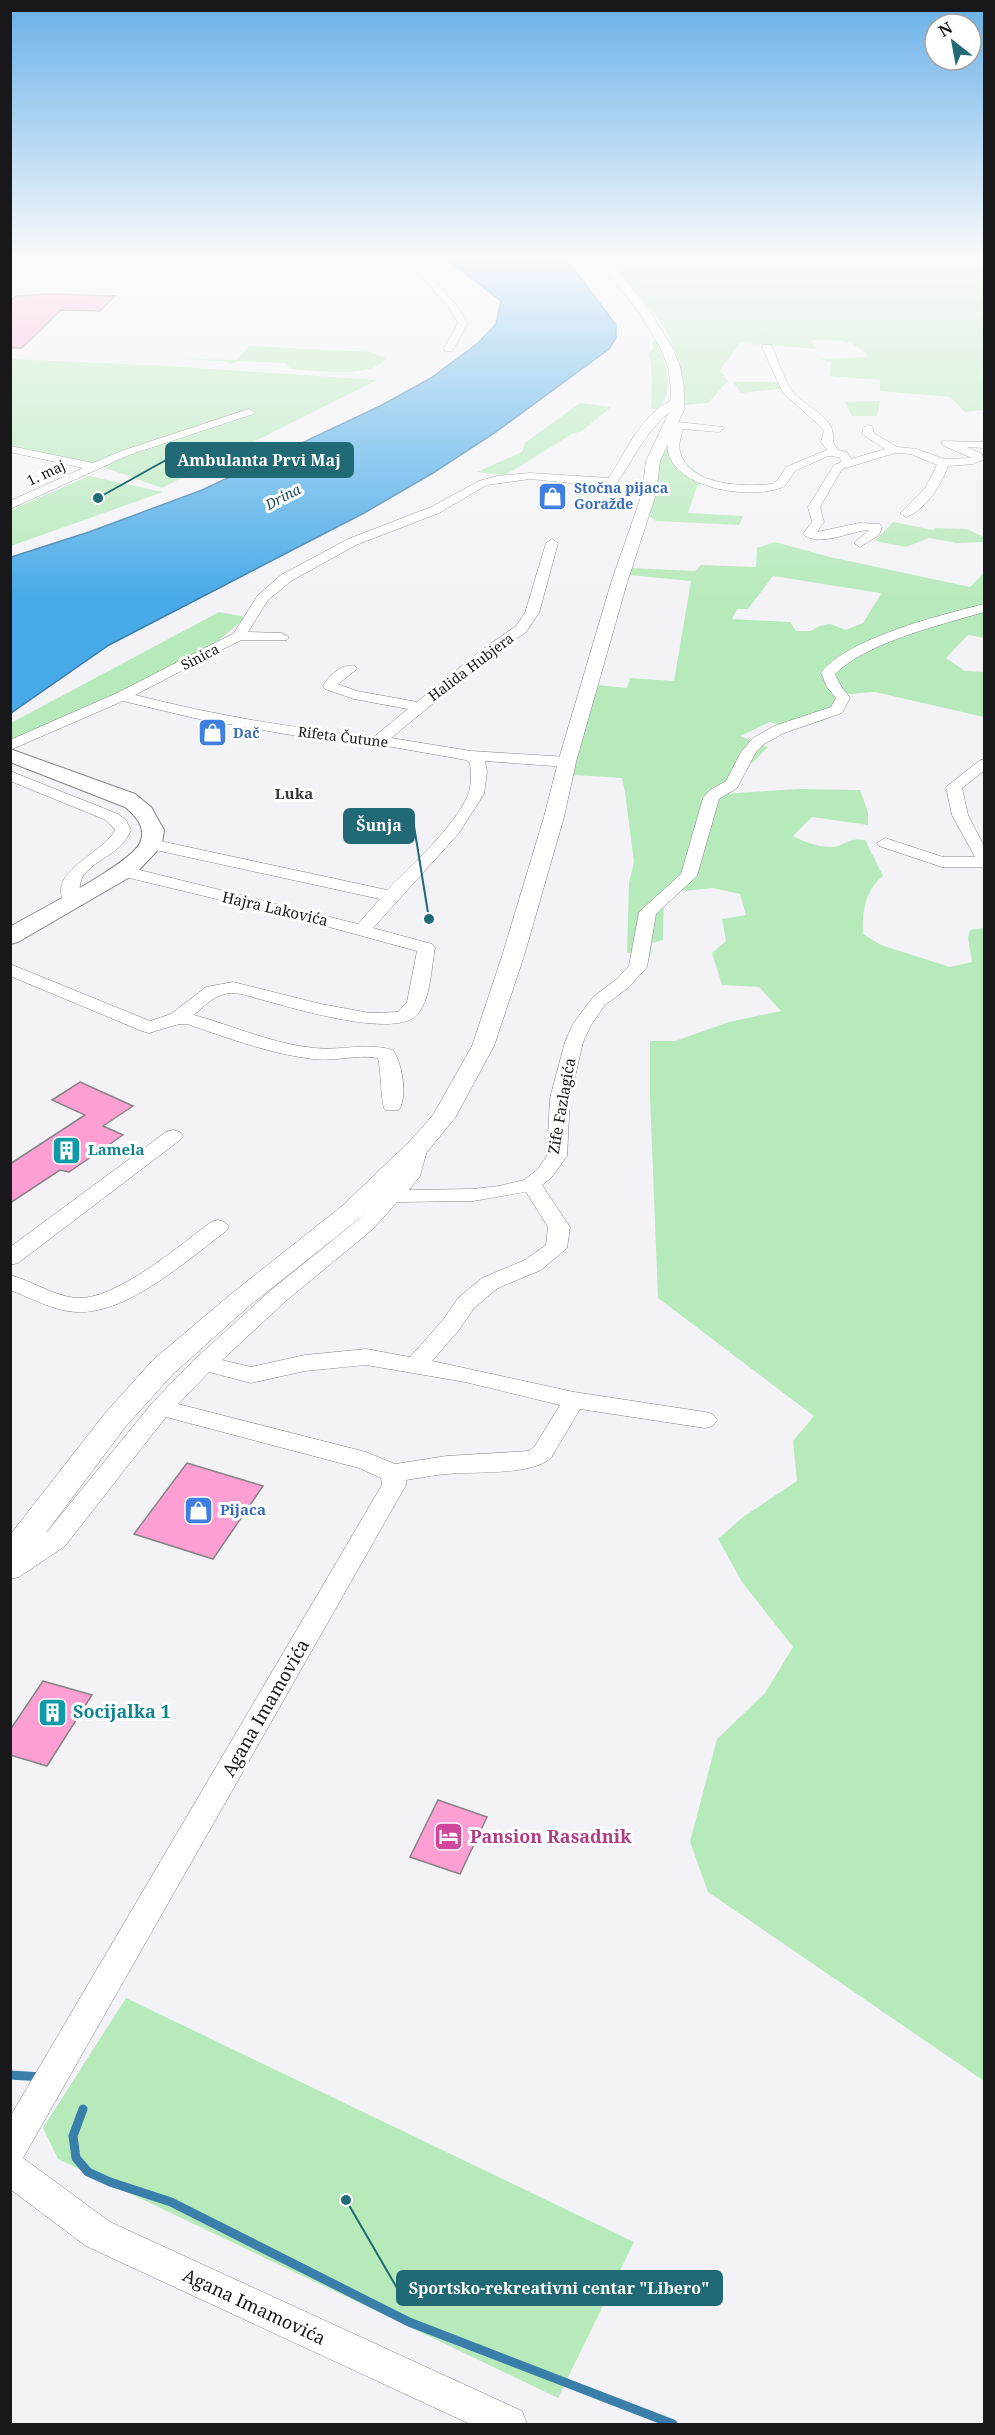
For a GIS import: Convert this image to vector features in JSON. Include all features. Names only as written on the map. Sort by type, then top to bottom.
[{"type":"main road","points":[[10,755],[138,805],[151,824],[153,835],[151,844],[142,855],[123,871],[10,936]]},
{"type":"street","points":[[673,372],[678,401],[674,425],[674,454],[683,468],[699,478],[716,485],[731,487],[777,486],[784,483],[790,469],[811,459],[834,452],[843,454],[847,462]]},
{"type":"street","points":[[778,372],[787,391],[825,425],[829,431],[827,442],[834,452]]},
{"type":"street","points":[[239,636],[263,598],[286,578],[352,542],[435,510],[483,483],[497,479],[530,476],[603,483],[613,481],[628,452],[655,415],[678,401]]},
{"type":"street","name":"1. maj","points":[[10,506],[125,453],[249,412]]},
{"type":"street","points":[[674,425],[719,429]]},
{"type":"street","points":[[10,1558],[116,1419],[163,1367],[240,1300],[351,1212],[418,1147],[443,1118],[483,1046],[535,883],[567,762],[619,583],[649,494],[653,461],[674,425]]},
{"type":"street","points":[[867,428],[868,434],[894,450]]},
{"type":"street","points":[[860,543],[875,532],[876,526],[859,526],[818,535],[809,534],[818,522],[814,507],[838,467],[847,462],[894,450],[913,451],[944,463],[973,461],[977,460],[978,456],[947,445],[946,442],[984,446]]},
{"type":"street","name":"1. maj","points":[[13,451],[94,467]]},
{"type":"street","points":[[906,513],[924,496],[944,463]]},
{"type":"street","points":[[763,503],[770,498],[777,486]]},
{"type":"street","name":"Halida Hubjera","points":[[378,741],[485,654],[521,629],[532,613],[552,543]]},
{"type":"street","name":"Zife Fazlagića","points":[[531,1184],[544,1174],[557,1156],[561,1098],[574,1041],[582,1024],[600,1001],[623,983],[638,967],[648,912],[689,876],[711,798],[715,792],[733,783],[742,762],[753,746],[770,733],[837,710],[843,698],[828,673],[841,660],[919,626],[984,608]]},
{"type":"street","name":"Sinica","points":[[10,746],[122,696],[239,636],[282,637]]},
{"type":"street","points":[[350,669],[334,680],[330,686],[354,695],[418,707]]},
{"type":"street","name":"Rifeta Čutune","points":[[122,696],[243,723],[314,735],[378,741],[471,756],[567,762]]},
{"type":"street","points":[[362,931],[391,896],[451,833],[476,794],[479,772],[477,761],[471,756]]},
{"type":"street","points":[[885,843],[942,862],[984,860],[953,800],[954,787],[984,764]]},
{"type":"street","points":[[10,775],[112,817],[120,823],[123,830],[116,846],[80,871],[72,880],[71,900]]},
{"type":"street","points":[[151,844],[391,896]]},
{"type":"street","name":"Hajra Lakovića","points":[[123,871],[426,948],[416,1002],[412,1011],[403,1017],[362,1018],[233,987],[212,991],[178,1018]]},
{"type":"street","points":[[10,969],[149,1027],[178,1018],[189,1019],[268,1044],[314,1053],[337,1055],[375,1050],[381,1052],[386,1054],[391,1065],[391,1084],[395,1097],[392,1106]]},
{"type":"street","points":[[10,1258],[173,1136]]},
{"type":"street","points":[[10,1570],[56,1539],[161,1408],[204,1363],[279,1295],[366,1224],[410,1176],[418,1147]]},
{"type":"street","points":[[393,1196],[473,1195],[531,1184],[559,1227],[556,1248],[533,1265],[490,1283],[466,1304],[451,1325],[416,1364]]},
{"type":"street","points":[[10,1282],[76,1305],[99,1302],[128,1290],[218,1227]]},
{"type":"street","points":[[204,1363],[251,1375],[305,1363],[366,1357],[416,1364],[574,1400],[705,1420]]},
{"type":"street","points":[[161,1408],[366,1461],[393,1473],[447,1465],[526,1460],[537,1457],[543,1452],[574,1400]]},
{"type":"street","name":"Agana Imamovića","points":[[10,2149],[394,1485],[393,1473]]},
{"type":"street","name":"Agana Imamovića","points":[[10,2169],[98,2234],[509,2424]]},
{"type":"green space","points":[[11,372],[252,372],[377,380],[162,488],[89,462],[11,446]]},
{"type":"green space","points":[[651,372],[666,372],[667,377],[666,395],[663,403],[657,409],[651,409]]},
{"type":"green space","points":[[680,372],[721,372],[728,381],[708,403],[685,405]]},
{"type":"green space","points":[[830,372],[984,372],[984,410],[965,412],[950,397],[880,391],[880,380],[830,376]]},
{"type":"green space","points":[[733,382],[785,382],[789,388],[741,393]]},
{"type":"green space","points":[[880,401],[877,416],[852,416],[845,402]]},
{"type":"green space","points":[[580,403],[611,407],[582,431],[572,434],[505,475],[477,472],[522,452],[526,442]]},
{"type":"green space","points":[[666,439],[677,447],[683,461],[708,481],[697,486],[688,513],[743,516],[739,525],[656,521],[650,517],[658,466]]},
{"type":"green space","points":[[89,476],[163,492],[11,546],[11,510]]},
{"type":"green space","points":[[893,522],[933,530],[936,528],[967,529],[984,537],[984,542],[957,543],[929,538],[906,547],[875,541]]},
{"type":"green space","points":[[775,542],[830,557],[970,587],[984,573],[984,638],[968,635],[946,658],[965,671],[984,672],[984,717],[875,692],[847,694],[841,711],[825,720],[796,729],[770,722],[740,736],[768,747],[753,762],[730,773],[726,783],[713,788],[721,794],[798,789],[860,790],[868,812],[868,825],[812,817],[793,836],[811,844],[826,847],[835,847],[859,839],[865,840],[883,876],[868,895],[863,918],[863,934],[881,945],[950,967],[972,962],[968,938],[970,930],[984,928],[984,2081],[708,1892],[690,1842],[717,1739],[765,1693],[793,1647],[742,1582],[718,1539],[743,1517],[797,1481],[793,1441],[814,1416],[658,1298],[650,1041],[675,1041],[729,1022],[781,1011],[759,987],[722,985],[712,953],[726,941],[722,919],[746,915],[740,894],[713,888],[664,893],[663,940],[652,943],[651,954],[627,953],[629,883],[634,862],[622,778],[573,775],[597,685],[627,688],[630,678],[674,681],[691,581],[629,575],[631,568],[695,571],[701,565],[756,567],[757,548]],"holes":[[[773,576],[880,593],[863,623],[846,630],[830,624],[810,631],[796,631],[790,622],[732,619],[737,609],[748,609]]]},
{"type":"green space","points":[[219,612],[246,617],[204,653],[11,742],[11,723]]},
{"type":"green space","points":[[126,1998],[634,2242],[558,2398],[58,2159],[43,2128]]},
{"type":"water","name":"Drina","points":[[440,372],[578,372],[493,434],[433,473],[364,513],[109,645],[11,713],[11,557],[89,532],[202,490],[380,406]]},
{"type":"building","name":"Lamela","points":[[80,1082],[133,1106],[103,1126],[123,1135],[69,1172],[60,1170],[10,1203],[10,1164],[85,1115],[52,1100]]},
{"type":"building","name":"Pijaca","points":[[187,1463],[263,1486],[213,1559],[134,1534]]},
{"type":"building","name":"Socijalka 1","points":[[43,1681],[92,1695],[47,1766],[10,1755],[10,1730]]},
{"type":"building","name":"Pansion Rasadnik","points":[[438,1800],[487,1817],[460,1874],[410,1857]]},
{"type":"waterway","points":[[10,2075],[42,2077]]},
{"type":"waterway","points":[[83,2109],[73,2136],[76,2158],[88,2172],[110,2182],[171,2202],[409,2322],[673,2424]]},
{"type":"place","name":"Stočna pijaca Goražde","points":[[553,496]]},
{"type":"place","name":"Ambulanta Prvi Maj","points":[[98,498]]},
{"type":"place","name":"Dač","points":[[212,733]]},
{"type":"place","name":"Šunja","points":[[429,919]]},
{"type":"place","name":"Lamela","points":[[67,1150]]},
{"type":"place","name":"Pijaca","points":[[199,1510]]},
{"type":"place","name":"Socijalka 1","points":[[52,1712]]},
{"type":"place","name":"Pansion Rasadnik","points":[[449,1837]]},
{"type":"place","name":"Sportsko-rekreativni centar \"Libero\"","points":[[346,2200]]},
{"type":"district","name":"Luka","points":[[294,794]]}]
